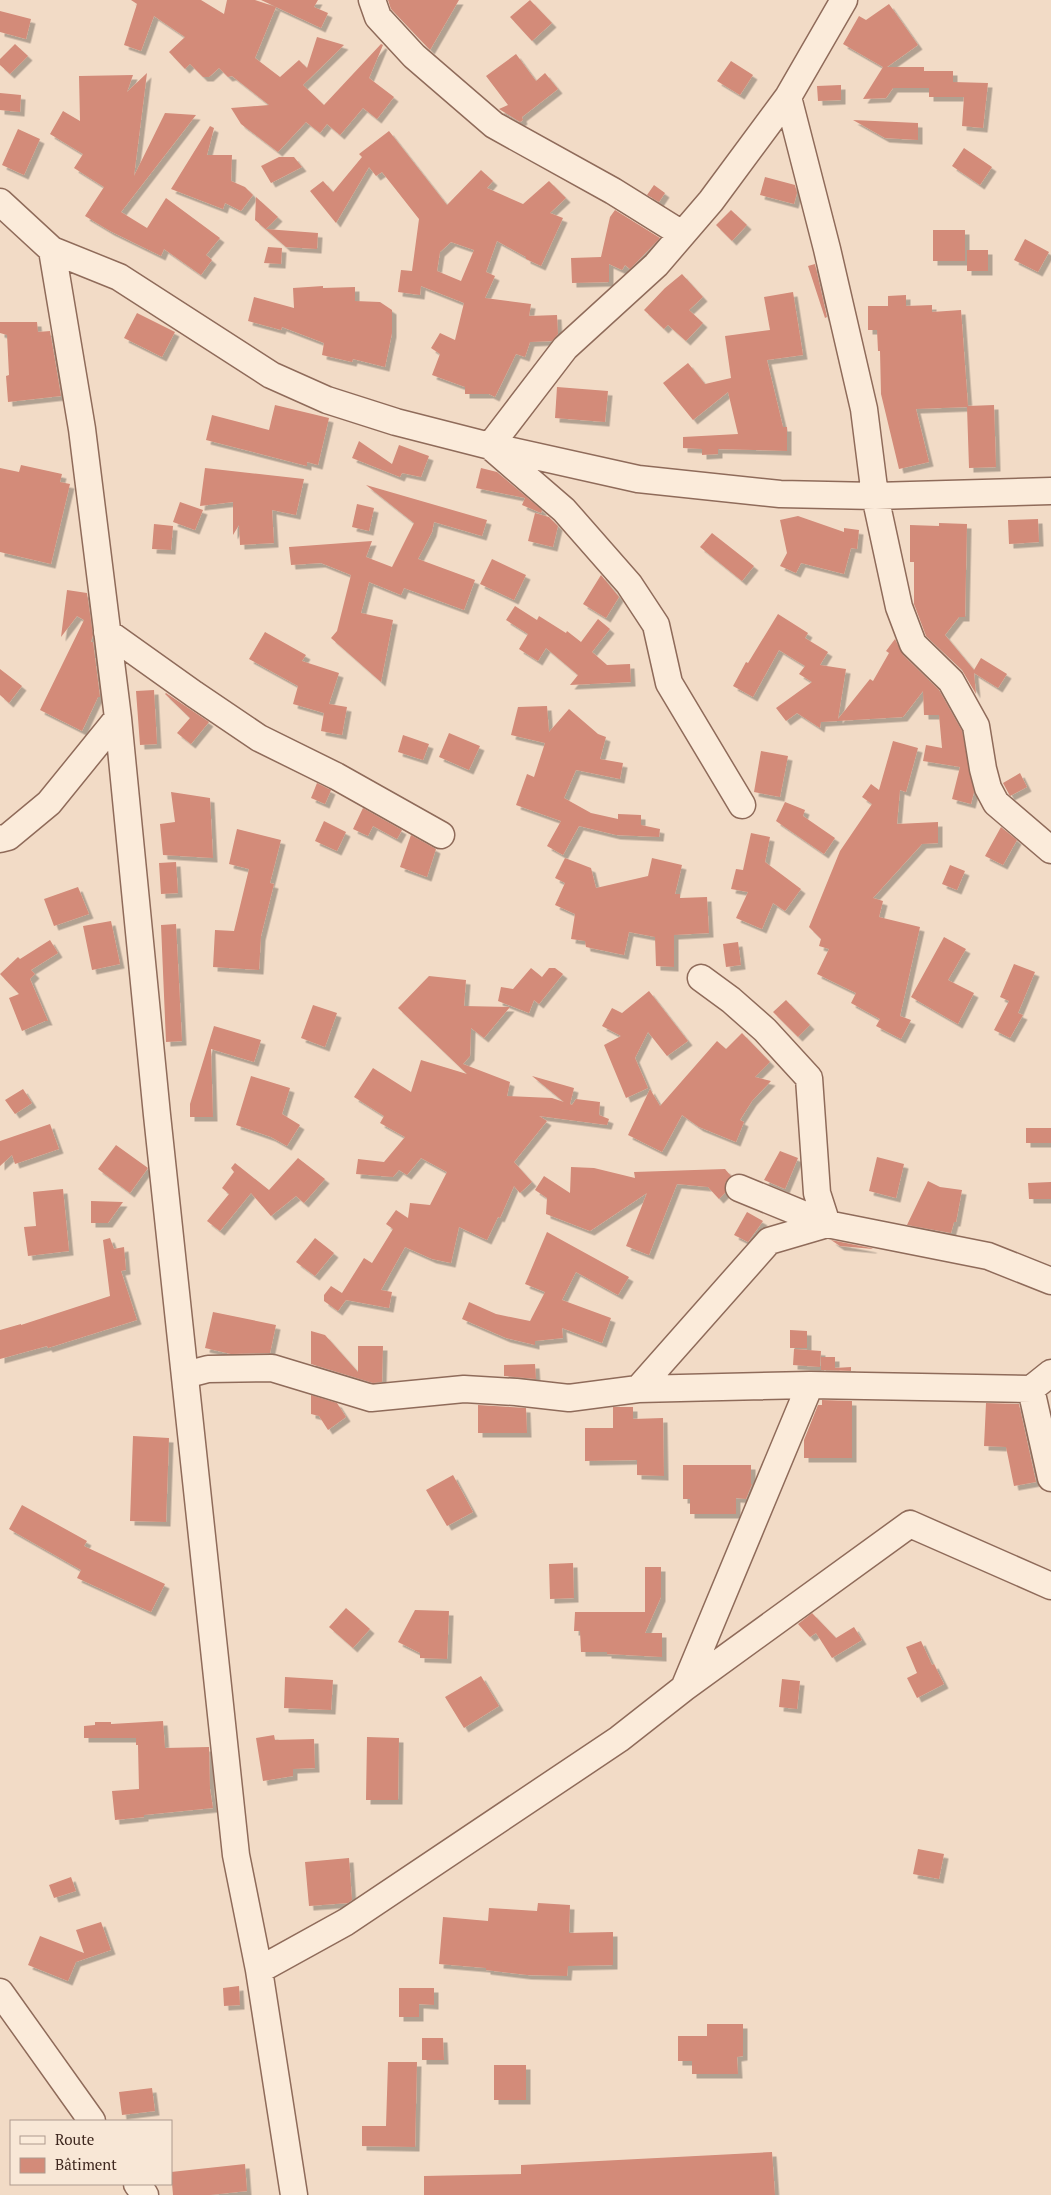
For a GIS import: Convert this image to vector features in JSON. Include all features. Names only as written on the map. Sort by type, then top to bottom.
[{"type":"street","points":[[372,0],[378,17],[414,56],[494,124],[613,191],[682,234]]},
{"type":"street","points":[[490,446],[565,348],[656,265],[711,201],[788,97],[844,0]]},
{"type":"street","points":[[788,97],[827,249],[864,409],[875,496],[899,607],[913,644],[951,681],[976,726],[983,769],[988,788],[996,803],[1051,850]]},
{"type":"street","points":[[0,202],[52,250],[119,277],[270,375],[335,402],[396,422],[490,446],[638,479],[780,494],[875,496],[1051,491]]},
{"type":"street","points":[[52,250],[82,429],[118,718],[157,1115],[236,1855],[259,1970],[294,2195]]},
{"type":"street","points":[[490,446],[564,510],[629,584],[656,625],[669,683],[742,805]]},
{"type":"street","points":[[107,632],[259,738],[336,776],[441,835]]},
{"type":"street","points":[[3,840],[49,803],[118,718]]},
{"type":"street","points":[[701,978],[731,1000],[766,1030],[809,1078],[817,1193],[827,1224]]},
{"type":"street","points":[[739,1188],[827,1224],[988,1256],[1051,1281]]},
{"type":"street","points":[[638,1389],[769,1241],[827,1224]]},
{"type":"street","points":[[185,1375],[208,1369],[272,1368],[371,1398],[464,1389],[569,1398],[638,1389],[1041,1381],[1051,1478]]},
{"type":"street","points":[[684,1688],[810,1385]]},
{"type":"street","points":[[259,1970],[346,1922],[619,1738],[684,1688],[910,1524],[1051,1586]]},
{"type":"street","points":[[0,1992],[91,2120]]},
{"type":"street","points":[[137,2185],[145,2195]]},
{"type":"building","points":[[131,0],[201,0],[224,14],[227,0],[255,0],[276,7],[255,58],[280,77],[299,60],[307,68],[317,37],[344,45],[303,85],[324,105],[381,44],[383,45],[369,78],[394,97],[377,119],[363,108],[340,135],[327,124],[320,133],[306,122],[278,152],[241,124],[231,108],[269,105],[232,76],[228,77],[219,68],[209,77],[203,77],[190,64],[185,69],[169,52],[185,37],[154,16],[141,51],[124,45],[137,4]]},
{"type":"building","points":[[261,0],[318,0],[314,7],[328,13],[321,28]]},
{"type":"building","points":[[388,0],[459,0],[430,50],[391,9]]},
{"type":"building","points":[[530,0],[552,23],[532,41],[510,17]]},
{"type":"building","points":[[889,4],[918,45],[887,67],[924,67],[924,71],[953,71],[953,82],[988,83],[983,128],[962,126],[964,97],[929,97],[929,88],[893,88],[886,98],[863,99],[883,67],[843,44],[859,16],[866,20]]},
{"type":"building","points":[[0,11],[31,19],[26,39],[0,32]]},
{"type":"building","points":[[15,44],[28,56],[10,74],[0,65],[0,59]]},
{"type":"building","points":[[516,54],[536,81],[545,73],[558,89],[522,117],[523,120],[520,122],[499,109],[508,105],[486,76]]},
{"type":"building","points":[[731,61],[753,75],[740,95],[717,81]]},
{"type":"building","points":[[147,73],[134,176],[165,113],[196,115],[121,212],[147,228],[166,198],[220,238],[206,255],[212,260],[201,275],[164,249],[161,256],[110,231],[85,216],[104,187],[74,168],[83,154],[50,134],[63,111],[80,121],[79,76],[133,75],[127,92]]},
{"type":"building","points":[[841,85],[841,100],[818,101],[817,86]]},
{"type":"building","points":[[0,93],[21,95],[20,112],[0,110]]},
{"type":"building","points":[[853,120],[918,123],[918,140],[885,138]]},
{"type":"building","points":[[210,126],[214,128],[207,155],[232,155],[231,181],[245,187],[253,195],[241,211],[225,203],[223,209],[171,189]]},
{"type":"building","points":[[18,129],[40,139],[24,175],[2,165]]},
{"type":"building","points":[[389,131],[447,205],[481,170],[493,181],[487,188],[523,204],[549,181],[566,198],[550,213],[563,218],[541,266],[497,241],[486,272],[495,276],[485,298],[531,304],[529,316],[557,315],[558,334],[552,341],[530,342],[525,357],[516,354],[495,397],[489,394],[465,394],[465,387],[432,375],[440,354],[431,348],[440,333],[455,340],[464,303],[421,286],[420,295],[398,292],[401,270],[412,271],[419,219],[382,172],[376,176],[369,167],[336,223],[310,191],[323,181],[333,192],[362,157],[359,154]],"holes":[[[451,242],[474,250],[461,281],[437,271],[440,252]]]},
{"type":"building","points":[[964,148],[992,167],[980,185],[952,166]]},
{"type":"building","points":[[279,157],[294,157],[302,167],[271,183],[261,166]]},
{"type":"building","points":[[765,177],[795,185],[797,193],[794,204],[760,195]]},
{"type":"building","points":[[654,185],[665,193],[659,202],[647,195]]},
{"type":"building","points":[[256,197],[278,217],[266,229],[318,233],[317,249],[286,247],[255,220]]},
{"type":"building","points":[[615,210],[660,238],[630,269],[625,265],[622,270],[609,264],[609,282],[572,283],[571,258],[601,257],[610,217]]},
{"type":"building","points":[[731,210],[747,225],[732,241],[716,225]]},
{"type":"building","points":[[933,230],[965,230],[965,261],[933,261]]},
{"type":"building","points":[[1025,239],[1049,252],[1038,272],[1014,260]]},
{"type":"building","points":[[268,247],[282,248],[281,264],[264,263]]},
{"type":"building","points":[[967,250],[988,250],[988,271],[967,271]]},
{"type":"building","points":[[815,264],[827,317],[825,318],[808,266]]},
{"type":"building","points":[[682,274],[703,297],[689,310],[703,323],[686,341],[668,325],[664,329],[644,310],[665,288]]},
{"type":"building","points":[[323,286],[323,288],[355,287],[355,301],[380,302],[392,310],[392,333],[385,367],[353,359],[352,362],[322,355],[324,343],[282,327],[281,330],[248,321],[254,297],[294,308],[293,288]]},
{"type":"building","points":[[793,292],[803,355],[767,360],[783,427],[787,427],[787,451],[718,449],[718,454],[702,455],[702,449],[683,448],[683,437],[738,434],[728,392],[693,420],[663,383],[688,363],[705,384],[731,378],[725,336],[770,330],[764,297]]},
{"type":"building","points":[[906,295],[906,306],[932,305],[932,312],[961,310],[968,406],[994,405],[996,467],[969,468],[967,407],[916,409],[929,462],[899,469],[881,394],[880,351],[878,351],[877,330],[868,330],[868,306],[888,306],[888,296]]},
{"type":"building","points":[[137,313],[175,332],[162,357],[124,338]]},
{"type":"building","points":[[0,322],[37,322],[38,332],[50,331],[61,396],[8,402],[6,376],[9,375],[7,335],[0,333]]},
{"type":"building","points":[[557,387],[608,391],[605,422],[555,418]]},
{"type":"building","points":[[275,405],[329,418],[318,465],[307,462],[307,466],[206,440],[212,415],[269,430]]},
{"type":"building","points":[[359,441],[392,464],[399,445],[429,456],[421,477],[402,473],[400,477],[352,458]]},
{"type":"building","points":[[21,465],[62,474],[60,482],[70,484],[51,564],[0,552],[0,468],[19,472]]},
{"type":"building","points":[[205,468],[304,479],[296,515],[272,510],[274,543],[240,545],[239,525],[233,535],[233,502],[200,506]]},
{"type":"building","points":[[481,468],[497,472],[542,510],[541,513],[522,505],[525,498],[476,488]]},
{"type":"building","points":[[366,485],[487,520],[482,536],[434,522],[432,532],[418,559],[475,580],[464,610],[404,588],[401,595],[369,582],[361,613],[393,620],[381,682],[331,638],[337,631],[351,575],[321,563],[291,565],[289,547],[372,541],[366,557],[392,567],[414,523]]},
{"type":"building","points":[[180,502],[203,510],[195,530],[173,522]]},
{"type":"building","points":[[357,504],[374,508],[369,531],[352,527]]},
{"type":"building","points":[[535,513],[549,517],[558,526],[553,547],[528,541]]},
{"type":"building","points":[[798,516],[844,532],[844,528],[859,530],[857,549],[851,548],[844,574],[801,563],[796,573],[780,566],[787,553],[780,520]]},
{"type":"building","points":[[1038,519],[1039,542],[1009,544],[1008,520]]},
{"type":"building","points":[[939,523],[967,524],[965,617],[959,617],[945,635],[974,670],[981,658],[1007,674],[998,688],[974,673],[976,694],[962,670],[926,636],[914,604],[914,562],[910,562],[910,525],[939,526]]},
{"type":"building","points":[[154,524],[173,526],[171,550],[152,549]]},
{"type":"building","points":[[712,533],[754,566],[742,581],[700,547]]},
{"type":"building","points":[[492,559],[526,575],[514,600],[480,584]]},
{"type":"building","points":[[601,575],[619,597],[606,618],[583,604]]},
{"type":"building","points":[[67,590],[87,593],[93,635],[91,642],[93,642],[100,697],[98,697],[82,731],[40,710],[84,620],[77,616],[61,637]]},
{"type":"building","points":[[515,606],[537,620],[539,616],[566,633],[567,631],[581,642],[598,619],[610,629],[592,652],[607,665],[630,664],[631,682],[570,685],[578,675],[546,648],[538,661],[519,649],[528,634],[506,620]]},
{"type":"building","points":[[778,614],[808,633],[805,638],[828,652],[820,665],[846,669],[838,719],[870,679],[873,681],[889,653],[886,651],[895,639],[903,655],[939,690],[962,731],[974,792],[971,804],[952,799],[960,767],[923,761],[926,745],[942,748],[939,715],[924,715],[923,691],[903,717],[821,722],[820,728],[797,713],[786,721],[776,708],[812,682],[799,674],[805,666],[779,650],[753,697],[733,686],[746,662],[748,663]]},
{"type":"building","points":[[265,632],[306,655],[302,661],[339,673],[329,704],[347,707],[342,735],[321,731],[324,713],[293,704],[298,686],[249,659]]},
{"type":"building","points":[[0,669],[22,686],[9,703],[0,695]]},
{"type":"building","points":[[154,690],[157,744],[140,745],[136,691]]},
{"type":"building","points":[[166,693],[209,722],[191,744],[177,733],[190,718]]},
{"type":"building","points":[[547,706],[549,732],[569,709],[598,734],[606,737],[600,759],[623,763],[620,779],[576,770],[564,798],[591,813],[618,819],[618,814],[641,815],[641,825],[660,829],[659,837],[616,835],[579,826],[563,855],[547,846],[561,821],[516,805],[527,774],[534,777],[545,743],[511,735],[518,707]]},
{"type":"building","points":[[449,733],[480,746],[469,770],[439,757]]},
{"type":"building","points":[[403,735],[429,744],[423,760],[398,752]]},
{"type":"building","points":[[893,741],[918,748],[906,792],[900,790],[897,824],[938,822],[938,843],[922,844],[873,898],[883,901],[879,917],[920,927],[900,1016],[911,1020],[901,1039],[876,1026],[880,1019],[851,1003],[856,993],[817,974],[829,949],[819,946],[821,939],[809,927],[840,851],[872,804],[862,797],[871,784],[879,790]]},
{"type":"building","points":[[761,751],[788,756],[780,797],[754,792]]},
{"type":"building","points":[[1020,773],[1027,787],[1010,796],[1003,783]]},
{"type":"building","points":[[317,783],[331,790],[325,804],[311,798]]},
{"type":"building","points":[[171,792],[210,798],[213,858],[163,855],[160,824],[175,822]]},
{"type":"building","points":[[785,802],[805,810],[803,816],[835,838],[824,854],[776,821]]},
{"type":"building","points":[[363,808],[402,830],[397,839],[373,826],[368,836],[353,829]]},
{"type":"building","points":[[324,821],[346,832],[337,851],[315,841]]},
{"type":"building","points":[[1001,827],[1017,840],[1003,865],[985,856]]},
{"type":"building","points":[[237,829],[281,840],[270,883],[274,884],[261,936],[259,970],[213,967],[215,930],[234,931],[249,869],[229,864]]},
{"type":"building","points":[[751,833],[770,837],[765,862],[801,889],[785,911],[773,903],[762,929],[736,918],[748,892],[731,889],[736,869],[743,870]]},
{"type":"building","points":[[411,835],[436,849],[427,877],[400,867]]},
{"type":"building","points":[[565,858],[591,868],[596,888],[648,876],[652,858],[682,865],[675,894],[680,894],[680,898],[707,897],[709,933],[674,935],[674,967],[656,966],[655,937],[629,932],[624,955],[586,947],[585,941],[571,939],[575,914],[555,905],[565,883],[555,878]]},
{"type":"building","points":[[176,862],[178,893],[161,894],[159,863]]},
{"type":"building","points":[[950,865],[965,871],[957,890],[942,884]]},
{"type":"building","points":[[78,887],[89,914],[54,926],[44,899]]},
{"type":"building","points":[[111,921],[120,964],[92,970],[83,926]]},
{"type":"building","points":[[176,924],[182,1041],[166,1042],[161,925]]},
{"type":"building","points":[[944,937],[966,949],[948,980],[974,993],[958,1024],[911,997]]},
{"type":"building","points":[[50,940],[58,953],[31,970],[35,974],[30,979],[48,1021],[22,1031],[9,998],[19,994],[0,974],[18,957],[20,959]]},
{"type":"building","points":[[738,942],[741,965],[726,967],[723,944]]},
{"type":"building","points":[[1014,964],[1035,972],[1018,1013],[1023,1015],[1010,1038],[994,1030],[1009,1001],[1000,997]]},
{"type":"building","points":[[531,968],[542,977],[549,968],[555,968],[563,974],[539,1004],[534,1000],[529,1013],[498,1001],[501,987],[513,989]]},
{"type":"building","points":[[429,976],[466,980],[464,1006],[510,1007],[484,1038],[471,1028],[470,1056],[463,1064],[510,1082],[507,1096],[552,1098],[564,1102],[532,1076],[574,1088],[570,1104],[572,1105],[576,1099],[600,1102],[599,1115],[609,1119],[607,1125],[539,1116],[547,1121],[514,1162],[532,1182],[520,1193],[514,1186],[500,1218],[498,1217],[487,1240],[459,1227],[451,1263],[432,1259],[405,1247],[381,1290],[392,1292],[389,1308],[346,1300],[338,1311],[324,1301],[324,1295],[331,1286],[342,1293],[364,1258],[372,1263],[393,1229],[386,1224],[396,1210],[408,1218],[410,1203],[430,1205],[447,1172],[421,1158],[407,1175],[399,1170],[393,1177],[356,1174],[358,1159],[384,1162],[405,1137],[380,1123],[384,1116],[354,1097],[373,1068],[411,1092],[421,1060],[467,1074],[398,1008]]},
{"type":"building","points":[[649,991],[688,1041],[667,1056],[648,1032],[635,1058],[648,1088],[626,1098],[604,1045],[621,1036],[602,1026],[612,1008],[622,1013]]},
{"type":"building","points":[[786,1000],[810,1025],[798,1037],[773,1012]]},
{"type":"building","points":[[313,1005],[337,1013],[325,1047],[301,1038]]},
{"type":"building","points":[[214,1026],[261,1040],[254,1062],[211,1049],[213,1117],[190,1117],[190,1104]]},
{"type":"building","points":[[742,1033],[770,1062],[755,1077],[771,1081],[752,1101],[740,1120],[744,1122],[736,1142],[699,1127],[682,1115],[662,1152],[628,1135],[650,1089],[660,1106],[717,1041],[726,1049]]},
{"type":"building","points":[[251,1076],[290,1088],[282,1114],[300,1125],[287,1146],[271,1137],[236,1125]]},
{"type":"building","points":[[23,1089],[32,1103],[15,1114],[5,1100]]},
{"type":"building","points":[[50,1124],[59,1149],[15,1164],[12,1155],[0,1166],[0,1141]]},
{"type":"building","points":[[1026,1128],[1051,1128],[1051,1143],[1026,1143]]},
{"type":"building","points":[[116,1145],[148,1168],[130,1193],[98,1169]]},
{"type":"building","points":[[780,1151],[798,1158],[785,1189],[764,1180]]},
{"type":"building","points":[[877,1157],[904,1164],[896,1198],[869,1191]]},
{"type":"building","points":[[298,1158],[325,1179],[304,1203],[296,1196],[271,1216],[251,1193],[220,1231],[207,1221],[229,1194],[222,1188],[234,1172],[231,1168],[235,1163],[269,1190]]},
{"type":"building","points":[[571,1167],[594,1168],[635,1178],[634,1172],[725,1169],[731,1176],[725,1183],[725,1193],[719,1199],[708,1187],[677,1184],[649,1255],[626,1246],[647,1193],[590,1231],[546,1214],[547,1198],[535,1190],[544,1176],[570,1193]]},
{"type":"building","points":[[928,1181],[940,1187],[962,1190],[956,1222],[954,1222],[951,1233],[907,1225]]},
{"type":"building","points":[[1051,1182],[1051,1199],[1029,1199],[1028,1183]]},
{"type":"building","points":[[63,1189],[69,1251],[28,1256],[24,1227],[36,1226],[33,1192]]},
{"type":"building","points":[[91,1201],[123,1202],[108,1223],[91,1223]]},
{"type":"building","points":[[747,1212],[763,1221],[748,1242],[734,1235]]},
{"type":"building","points":[[547,1232],[629,1277],[618,1295],[576,1272],[562,1300],[611,1318],[602,1343],[562,1328],[563,1338],[535,1341],[535,1345],[506,1338],[462,1319],[469,1302],[496,1314],[530,1321],[545,1292],[525,1284]]},
{"type":"building","points":[[110,1238],[114,1249],[124,1247],[126,1270],[121,1271],[137,1320],[48,1348],[47,1346],[0,1359],[0,1330],[110,1296],[103,1240]]},
{"type":"building","points":[[315,1238],[334,1253],[315,1276],[296,1262]]},
{"type":"building","points":[[831,1240],[871,1248],[873,1249],[840,1246]]},
{"type":"building","points":[[213,1312],[276,1325],[270,1353],[231,1354],[205,1348]]},
{"type":"building","points":[[790,1330],[807,1331],[807,1348],[790,1348]]},
{"type":"building","points":[[311,1331],[325,1335],[358,1372],[358,1346],[383,1346],[382,1382],[373,1383],[311,1364]]},
{"type":"building","points":[[794,1349],[821,1351],[820,1367],[793,1365]]},
{"type":"building","points":[[821,1357],[835,1357],[835,1368],[851,1367],[851,1371],[821,1370]]},
{"type":"building","points":[[535,1364],[536,1379],[504,1376],[504,1365]]},
{"type":"building","points":[[311,1395],[337,1403],[346,1417],[328,1430],[319,1416],[311,1414]]},
{"type":"building","points":[[822,1400],[852,1401],[852,1458],[804,1458],[804,1440],[818,1405],[822,1405]]},
{"type":"building","points":[[986,1403],[1019,1404],[1036,1482],[1014,1486],[1006,1447],[984,1446]]},
{"type":"building","points":[[478,1405],[526,1408],[527,1433],[478,1433]]},
{"type":"building","points":[[613,1407],[633,1407],[633,1419],[663,1418],[664,1476],[637,1475],[637,1460],[585,1461],[585,1428],[613,1428]]},
{"type":"building","points":[[133,1436],[169,1438],[166,1522],[130,1521]]},
{"type":"building","points":[[683,1465],[751,1465],[752,1484],[746,1499],[736,1498],[736,1514],[690,1514],[690,1499],[683,1499]]},
{"type":"building","points":[[453,1475],[473,1512],[447,1526],[426,1490]]},
{"type":"building","points":[[22,1505],[87,1541],[84,1546],[165,1584],[151,1612],[77,1578],[81,1570],[9,1529]]},
{"type":"building","points":[[573,1563],[574,1598],[550,1599],[549,1564]]},
{"type":"building","points":[[645,1567],[661,1567],[661,1597],[645,1633],[662,1633],[662,1657],[607,1654],[607,1652],[581,1652],[580,1631],[574,1631],[575,1612],[645,1612]]},
{"type":"building","points":[[346,1608],[370,1629],[353,1648],[329,1627]]},
{"type":"building","points":[[415,1610],[449,1611],[447,1659],[420,1658],[420,1653],[398,1642]]},
{"type":"building","points":[[812,1613],[836,1638],[854,1627],[862,1640],[832,1658],[816,1633],[810,1637],[798,1624]]},
{"type":"building","points":[[921,1641],[932,1665],[934,1664],[944,1684],[917,1698],[907,1678],[917,1673],[906,1647]]},
{"type":"building","points":[[481,1676],[499,1706],[464,1728],[445,1697]]},
{"type":"building","points":[[285,1677],[333,1680],[331,1710],[284,1708]]},
{"type":"building","points":[[782,1679],[800,1681],[797,1709],[779,1707]]},
{"type":"building","points":[[163,1721],[165,1748],[209,1747],[210,1789],[213,1808],[115,1820],[112,1791],[139,1789],[138,1745],[136,1745],[136,1738],[84,1738],[84,1726],[95,1725],[95,1722],[111,1722],[111,1724]]},
{"type":"building","points":[[274,1735],[275,1740],[314,1739],[315,1768],[293,1769],[293,1776],[263,1781],[256,1738]]},
{"type":"building","points":[[367,1737],[399,1738],[398,1800],[366,1800]]},
{"type":"building","points":[[918,1849],[944,1854],[939,1879],[913,1874]]},
{"type":"building","points":[[349,1858],[352,1900],[348,1903],[309,1906],[305,1862]]},
{"type":"building","points":[[71,1877],[76,1891],[54,1898],[49,1885]]},
{"type":"building","points":[[538,1903],[570,1905],[569,1933],[613,1932],[613,1965],[568,1966],[567,1976],[527,1975],[486,1970],[486,1968],[439,1964],[443,1917],[488,1921],[489,1908],[537,1911]]},
{"type":"building","points":[[101,1922],[111,1950],[76,1962],[68,1981],[28,1965],[40,1936],[84,1953],[76,1930]]},
{"type":"building","points":[[239,1986],[240,2005],[224,2006],[223,1988]]},
{"type":"building","points":[[399,1988],[434,1988],[434,2005],[419,2004],[419,2017],[399,2017]]},
{"type":"building","points":[[707,2024],[743,2024],[743,2056],[737,2057],[738,2074],[692,2074],[692,2061],[678,2061],[678,2036],[707,2036]]},
{"type":"building","points":[[422,2038],[443,2038],[444,2060],[422,2060]]},
{"type":"building","points":[[388,2062],[417,2062],[415,2147],[362,2146],[362,2126],[386,2126]]},
{"type":"building","points":[[494,2065],[526,2065],[526,2100],[494,2100]]},
{"type":"building","points":[[152,2088],[155,2111],[122,2115],[119,2092]]},
{"type":"building","points":[[772,2152],[775,2195],[424,2195],[424,2176],[521,2174],[521,2165]]},
{"type":"building","points":[[245,2164],[247,2191],[210,2195],[173,2195],[172,2172]]}]
